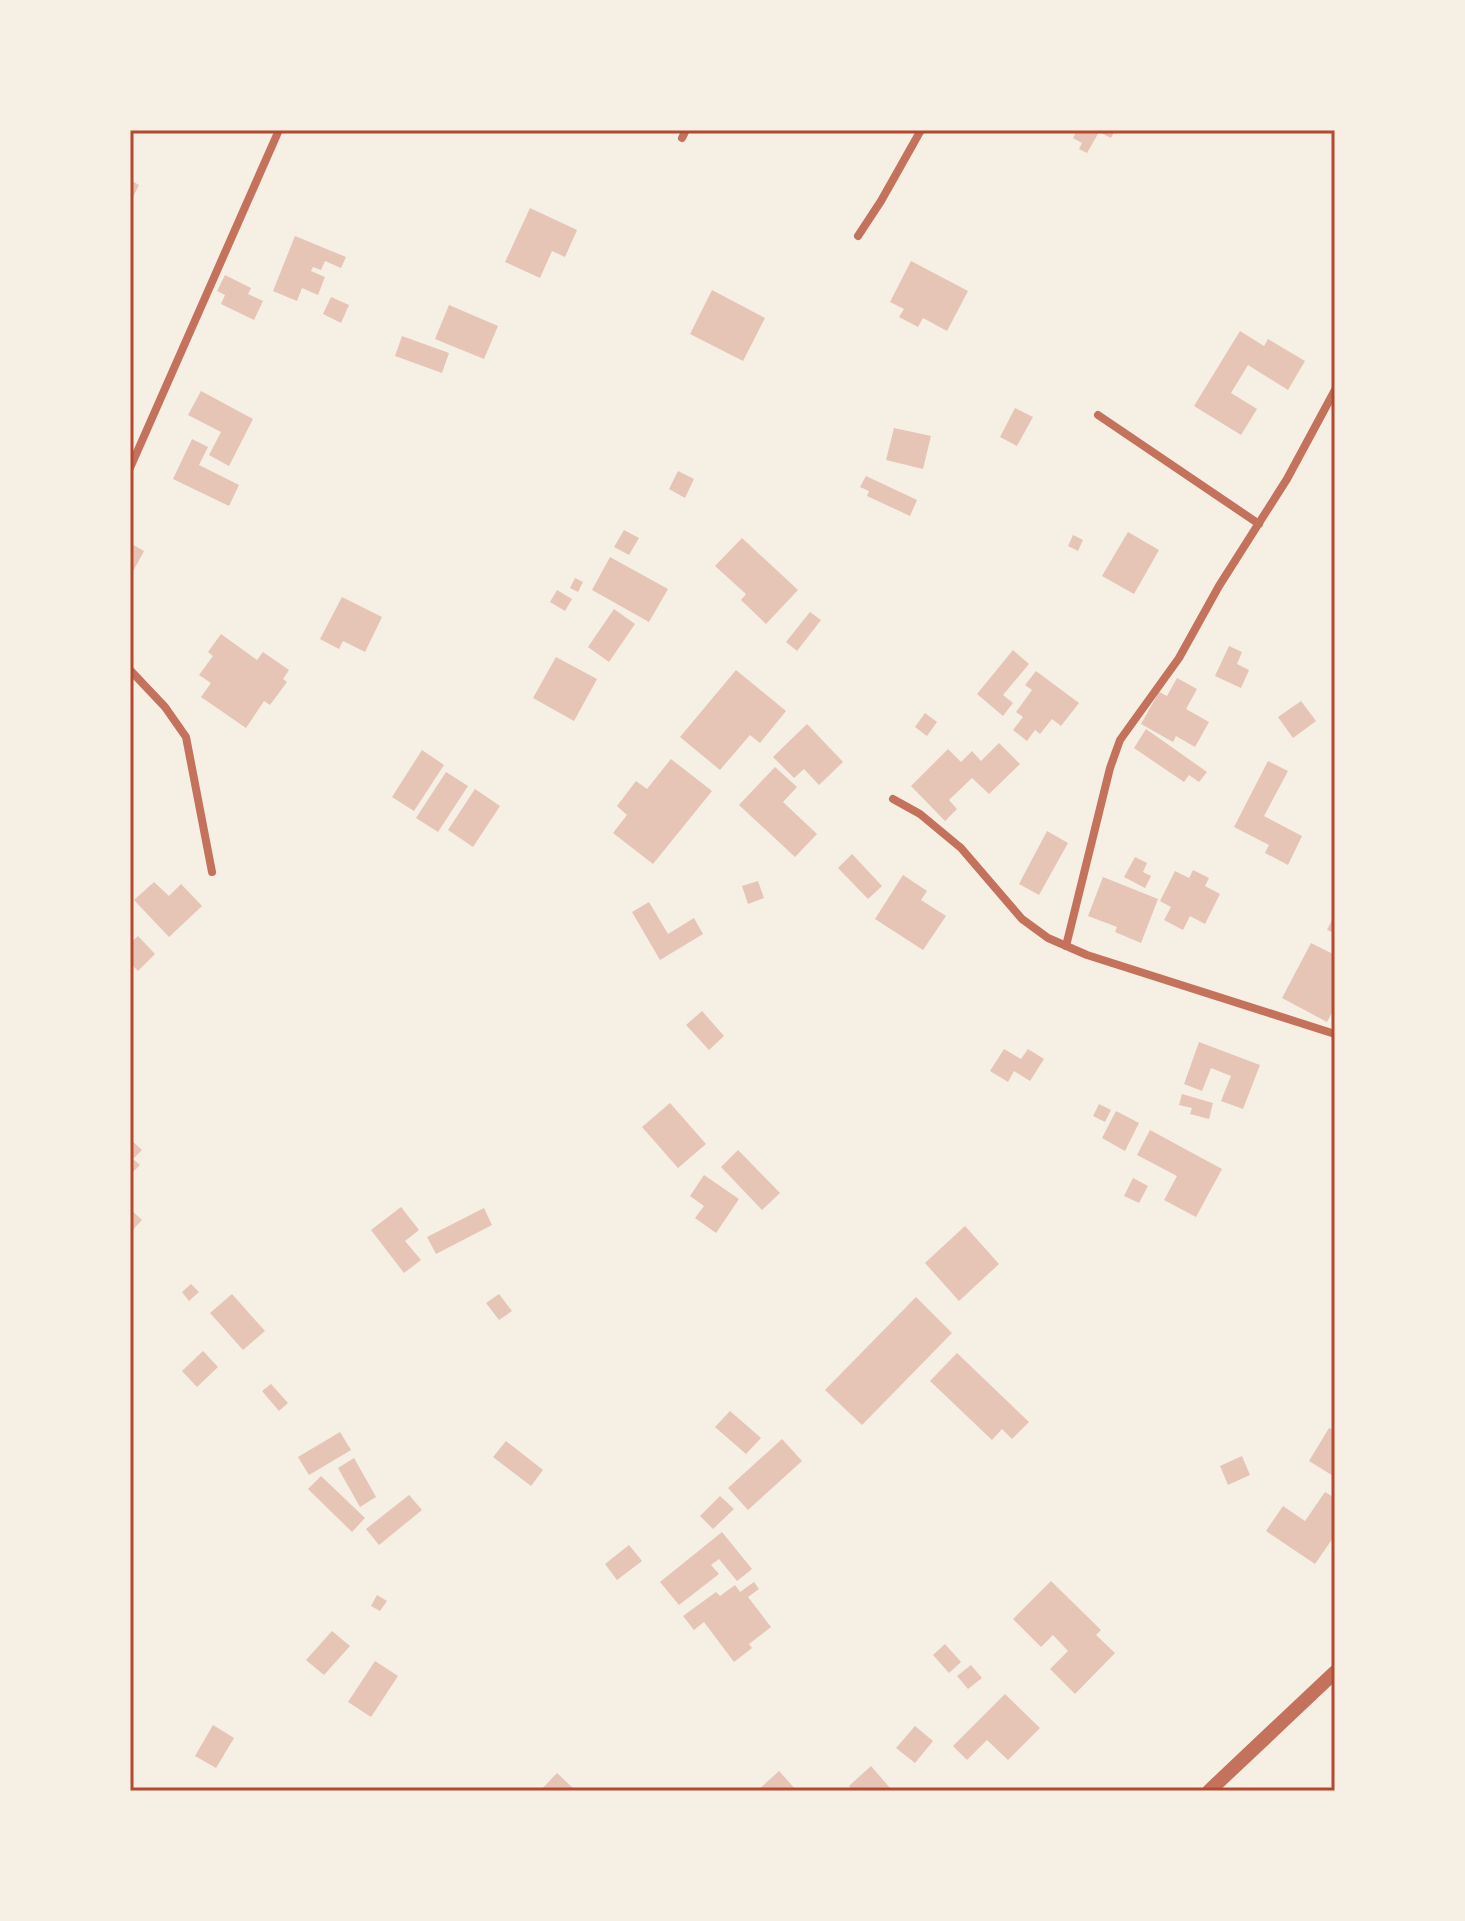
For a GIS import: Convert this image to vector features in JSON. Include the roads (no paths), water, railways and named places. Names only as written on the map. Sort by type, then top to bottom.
[{"type":"street","points":[[130,468],[279,130]]},
{"type":"street","points":[[858,236],[921,130]]},
{"type":"street","points":[[1066,946],[1110,768],[1120,740],[1179,658],[1219,586],[1287,479],[1335,390]]},
{"type":"street","points":[[1098,415],[1259,524]]},
{"type":"street","points":[[130,670],[165,707],[186,737],[212,872]]},
{"type":"street","points":[[893,799],[920,814],[961,848],[1022,919],[1048,938],[1087,955],[1209,996],[1335,1034]]},
{"type":"street","points":[[1209,1791],[1335,1672]]}]
